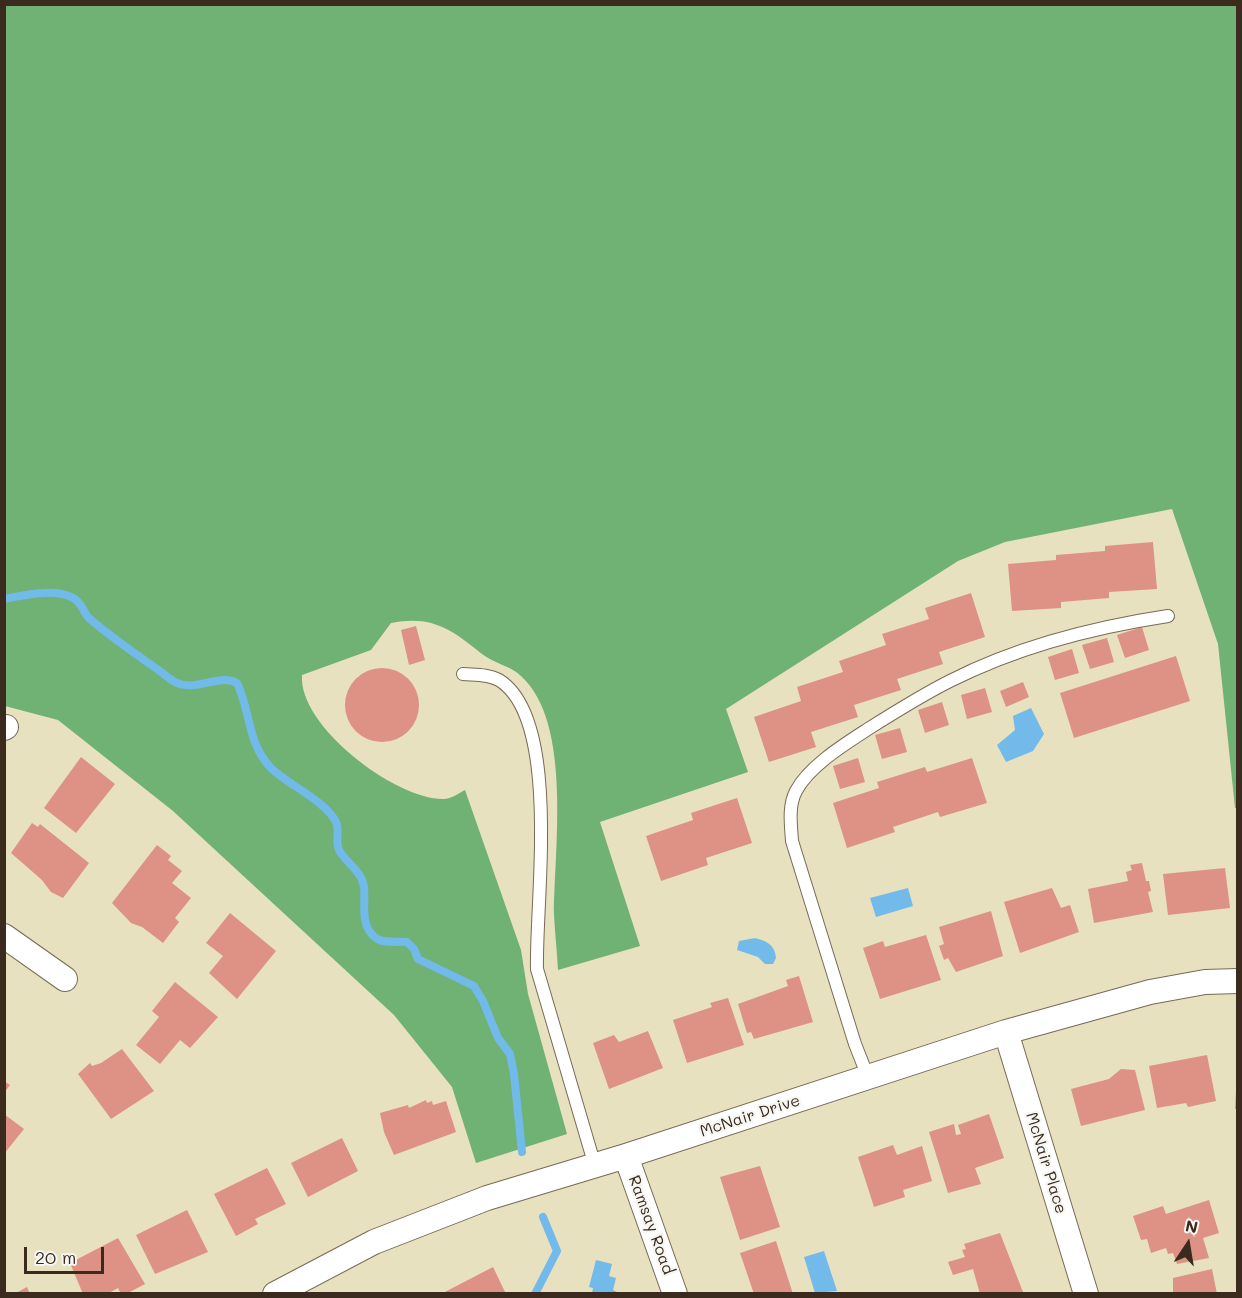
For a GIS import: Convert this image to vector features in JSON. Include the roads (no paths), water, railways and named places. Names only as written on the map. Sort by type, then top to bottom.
[{"type":"street","points":[[4,936],[65,979]]},
{"type":"street","name":"McNair Drive","points":[[275,1293],[375,1242],[488,1198],[595,1166],[1006,1032],[1150,992],[1205,982],[1238,981]]},
{"type":"street","name":"McNair Place","points":[[1006,1032],[1086,1293]]},
{"type":"street","name":"Ramsay Road","points":[[626,1156],[675,1293]]},
{"type":"lane","points":[[868,1077],[855,1044],[792,841],[790,815],[796,791],[821,763],[853,739],[951,680],[1015,655],[1079,634],[1168,616]]},
{"type":"lane","points":[[463,674],[484,675],[499,681],[510,690],[532,734],[537,768],[542,858],[536,935],[537,969],[595,1166]]},
{"type":"water","points":[[1031,708],[1044,734],[1033,751],[1006,762],[997,745],[1015,730],[1013,716]]},
{"type":"water","points":[[908,888],[913,906],[876,917],[870,898]]},
{"type":"water","points":[[755,938],[767,942],[772,947],[776,958],[773,964],[765,964],[758,957],[737,950],[739,941]]},
{"type":"water","points":[[824,1251],[837,1291],[815,1293],[804,1257]]},
{"type":"water","points":[[596,1260],[612,1264],[609,1276],[616,1278],[613,1290],[619,1293],[592,1293],[593,1288],[589,1287]]},
{"type":"waterway","points":[[4,599],[39,593],[66,595],[76,600],[88,617],[106,632],[175,682],[183,685],[222,680],[237,683],[253,737],[270,767],[315,799],[336,822],[339,850],[363,881],[365,921],[371,933],[383,941],[407,942],[414,949],[418,959],[474,986],[483,1001],[498,1038],[510,1054],[522,1152]]},
{"type":"waterway","points":[[535,1294],[557,1251],[543,1217]]}]
